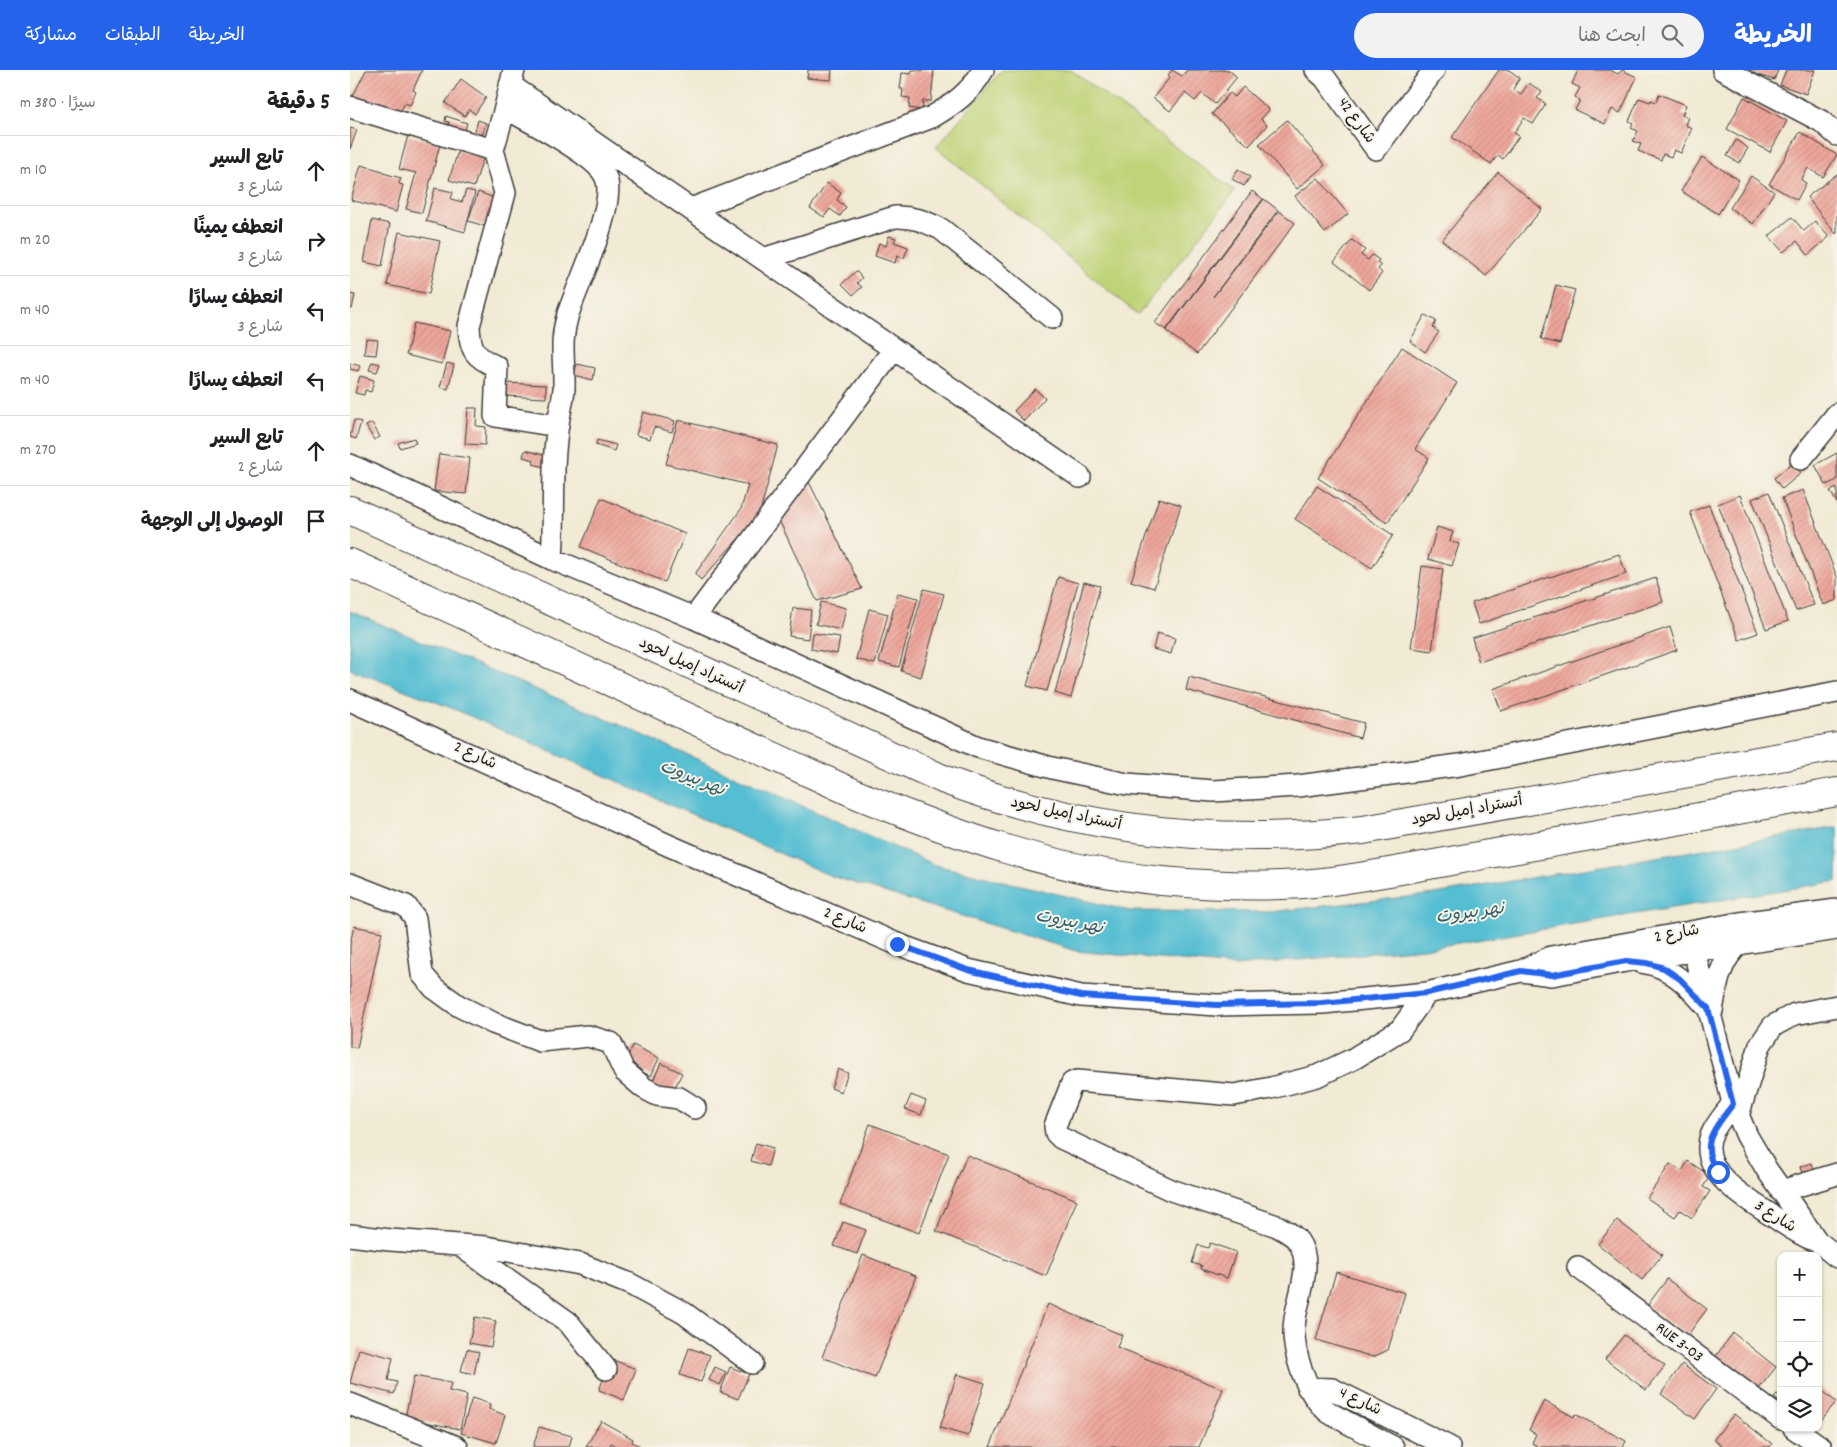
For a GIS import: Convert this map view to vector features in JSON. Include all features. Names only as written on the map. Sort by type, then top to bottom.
[{"type":"highway","name":"أتستراد إميل لحود","points":[[350,510],[945,780],[986,796],[1037,810],[1120,827],[1237,836],[1282,837],[1346,832],[1837,747]]},
{"type":"highway","points":[[350,563],[858,796],[926,823],[1024,855],[1060,864],[1129,876],[1162,881],[1254,885],[1330,881],[1837,792]]},
{"type":"street","points":[[691,209],[932,117],[965,95],[976,83],[983,70]]},
{"type":"street","name":"شارع 42","points":[[1316,70],[1325,78],[1376,149],[1434,70]]},
{"type":"street","points":[[1723,70],[1821,121],[1837,136]]},
{"type":"street","points":[[558,426],[495,416],[497,367],[480,359],[472,348],[469,339],[469,326],[505,193],[493,150],[512,77],[763,260],[1080,477]]},
{"type":"street","points":[[350,107],[493,150]]},
{"type":"street","points":[[505,108],[550,133],[593,161],[602,169],[607,178],[608,187],[598,237],[568,314],[563,336],[564,389],[558,426],[554,472],[552,559]]},
{"type":"street","points":[[763,260],[895,218],[908,217],[925,221],[941,229],[1052,318]]},
{"type":"street","points":[[694,618],[894,349]]},
{"type":"street","points":[[1801,459],[1837,414]]},
{"type":"street","points":[[350,465],[552,559],[694,618],[978,747],[1052,768],[1127,784],[1213,790],[1298,786],[1460,765],[1837,692]]},
{"type":"street","name":"شارع 2","points":[[350,700],[679,850],[897,944],[968,970],[1081,996],[1217,1005],[1322,1003],[1427,993],[1521,971],[1550,957],[1691,942],[1741,943],[1837,929]]},
{"type":"street","points":[[350,884],[406,906],[415,918],[422,974],[434,988],[459,1006],[493,1023],[540,1041],[588,1036],[611,1044],[624,1071],[644,1088],[658,1096],[679,1098],[696,1108]]},
{"type":"street","name":"شارع 2","points":[[1521,971],[1552,975],[1626,961],[1691,942],[1740,923],[1837,910]]},
{"type":"street","name":"شارع 3","points":[[1691,942],[1736,1110],[1755,1150],[1781,1191],[1817,1241],[1837,1258]]},
{"type":"street","points":[[1710,1012],[1715,988],[1724,962],[1741,943]]},
{"type":"street","points":[[1626,961],[1647,963],[1664,968],[1680,979],[1710,1012]]},
{"type":"street","points":[[1308,1388],[1295,1347],[1294,1320],[1304,1277],[1304,1256],[1299,1242],[1291,1234],[1277,1226],[1187,1196],[1061,1138],[1056,1133],[1055,1126],[1072,1083],[1078,1081],[1234,1095],[1317,1076],[1353,1059],[1400,1030],[1427,993]]},
{"type":"street","points":[[1736,1110],[1760,1045],[1773,1026],[1795,1014],[1837,1006]]},
{"type":"street","name":"شارع 3","points":[[1736,1110],[1711,1134],[1708,1144],[1712,1164],[1736,1191],[1793,1230],[1817,1241]]},
{"type":"street","name":"شارع 3","points":[[1736,1191],[1767,1170]]},
{"type":"street","points":[[1781,1191],[1837,1174]]},
{"type":"street","points":[[350,1235],[486,1247],[580,1264],[630,1284],[684,1313],[752,1363]]},
{"type":"street","points":[[459,1244],[568,1322],[606,1369]]},
{"type":"street","name":"RUE 3-03","points":[[1578,1267],[1777,1416]]},
{"type":"street","name":"شارع 4","points":[[1308,1388],[1327,1411],[1393,1447]]},
{"type":"street","name":"شارع 4","points":[[1308,1388],[1332,1389],[1449,1447]]},
{"type":"street","points":[[350,1404],[457,1447]]},
{"type":"street","points":[[1800,1432],[1821,1447]]},
{"type":"green space","points":[[1002,70],[1071,70],[1235,191],[1138,315],[936,147]]},
{"type":"water","name":"نهر بيروت","points":[[350,611],[625,727],[935,865],[1130,911],[1269,912],[1434,894],[1837,827],[1837,881],[1434,947],[1235,966],[1076,951],[831,876],[454,709],[350,669]]},
{"type":"building","points":[[366,70],[422,70],[413,90],[416,92],[410,105],[405,103],[397,118],[353,96]]},
{"type":"building","points":[[808,70],[832,70],[831,80],[807,78]]},
{"type":"building","points":[[912,70],[934,70],[931,101],[923,101],[922,110],[909,108],[910,98],[902,97],[903,89],[900,89],[902,73],[911,74]]},
{"type":"building","points":[[1172,70],[1182,76],[1187,70],[1229,70],[1237,77],[1215,104],[1202,93],[1195,101],[1185,93],[1170,111],[1153,98],[1170,77],[1168,75]]},
{"type":"building","points":[[1499,70],[1509,70],[1520,78],[1513,89],[1521,94],[1529,83],[1542,92],[1537,98],[1546,104],[1533,124],[1524,118],[1514,133],[1519,136],[1503,159],[1498,155],[1491,164],[1452,137]]},
{"type":"building","points":[[1578,70],[1610,70],[1618,74],[1622,70],[1637,77],[1620,113],[1612,109],[1605,124],[1575,110],[1580,100],[1575,97],[1580,88],[1572,84]]},
{"type":"building","points":[[1749,70],[1778,70],[1774,80],[1748,72]]},
{"type":"building","points":[[1786,70],[1815,70],[1806,94],[1780,85]]},
{"type":"building","points":[[461,79],[486,97],[475,114],[469,109],[465,116],[445,103]]},
{"type":"building","points":[[1243,87],[1269,110],[1261,119],[1267,125],[1249,146],[1212,114],[1230,93],[1235,97]]},
{"type":"building","points":[[1659,94],[1686,105],[1682,115],[1688,117],[1685,125],[1692,128],[1681,153],[1674,150],[1671,157],[1663,154],[1661,160],[1638,151],[1641,144],[1633,141],[1638,131],[1631,128],[1633,123],[1629,121],[1639,98],[1656,102]]},
{"type":"building","points":[[1744,97],[1787,121],[1770,152],[1727,129]]},
{"type":"building","points":[[446,116],[467,123],[464,133],[448,128],[449,122],[445,121]]},
{"type":"building","points":[[478,120],[486,123],[481,140],[473,138]]},
{"type":"building","points":[[1287,120],[1325,165],[1297,189],[1259,144]]},
{"type":"building","points":[[350,128],[357,130],[350,149]]},
{"type":"building","points":[[1800,132],[1837,155],[1823,177],[1808,168],[1801,180],[1806,183],[1797,200],[1769,184]]},
{"type":"building","points":[[408,135],[440,144],[422,213],[406,209],[416,173],[399,169]]},
{"type":"building","points":[[1736,140],[1748,148],[1739,163],[1727,156]]},
{"type":"building","points":[[458,151],[483,158],[474,187],[449,180]]},
{"type":"building","points":[[1702,157],[1739,180],[1718,214],[1681,191]]},
{"type":"building","points":[[361,165],[401,178],[399,184],[403,185],[396,212],[351,200]]},
{"type":"building","points":[[1238,169],[1250,177],[1244,186],[1232,179]]},
{"type":"building","points":[[1498,172],[1542,209],[1486,276],[1442,240]]},
{"type":"building","points":[[1837,174],[1837,233],[1836,234],[1807,197]]},
{"type":"building","points":[[1751,176],[1774,192],[1753,224],[1730,208]]},
{"type":"building","points":[[1318,178],[1348,214],[1325,233],[1295,196]]},
{"type":"building","points":[[827,183],[841,193],[837,200],[846,207],[840,216],[830,209],[824,217],[810,208]]},
{"type":"building","points":[[435,188],[453,192],[451,199],[462,202],[466,190],[475,192],[465,232],[426,221]]},
{"type":"building","points":[[1252,191],[1263,199],[1166,330],[1155,323]]},
{"type":"building","points":[[478,192],[497,199],[488,227],[468,221]]},
{"type":"building","points":[[1264,199],[1278,210],[1213,297],[1279,211],[1295,223],[1197,354],[1166,331]]},
{"type":"building","points":[[1792,217],[1804,231],[1815,221],[1829,237],[1808,255],[1797,241],[1783,252],[1769,236]]},
{"type":"building","points":[[372,220],[390,224],[382,266],[364,262]]},
{"type":"building","points":[[399,232],[440,241],[429,294],[387,285]]},
{"type":"building","points":[[889,236],[896,238],[894,242],[908,247],[904,258],[897,256],[895,263],[875,256],[879,243],[886,246]]},
{"type":"building","points":[[1352,240],[1365,250],[1361,255],[1368,260],[1372,255],[1379,260],[1377,263],[1381,266],[1378,269],[1382,273],[1369,290],[1334,262]]},
{"type":"building","points":[[856,271],[862,278],[857,283],[862,287],[853,295],[842,284]]},
{"type":"building","points":[[1556,285],[1575,290],[1560,344],[1541,339]]},
{"type":"building","points":[[350,294],[355,295],[352,309],[350,309]]},
{"type":"building","points":[[1425,315],[1436,321],[1433,328],[1439,332],[1425,352],[1410,341]]},
{"type":"building","points":[[414,323],[450,331],[442,364],[406,355]]},
{"type":"building","points":[[366,339],[378,340],[376,355],[364,354]]},
{"type":"building","points":[[1402,347],[1457,383],[1415,449],[1429,458],[1387,523],[1318,478]]},
{"type":"building","points":[[372,362],[380,364],[377,372],[369,370]]},
{"type":"building","points":[[350,363],[360,366],[358,371],[350,369]]},
{"type":"building","points":[[447,363],[454,365],[448,389],[440,387]]},
{"type":"building","points":[[577,364],[595,368],[593,380],[574,375]]},
{"type":"building","points":[[360,376],[374,380],[371,392],[365,390],[364,395],[355,393]]},
{"type":"building","points":[[505,383],[546,385],[546,398],[504,396]]},
{"type":"building","points":[[1035,389],[1045,398],[1024,421],[1014,411]]},
{"type":"building","points":[[468,408],[477,408],[476,426],[486,427],[485,445],[465,444]]},
{"type":"building","points":[[643,412],[675,421],[672,432],[654,427],[650,439],[636,435]]},
{"type":"building","points":[[354,420],[361,422],[356,439],[350,437]]},
{"type":"building","points":[[678,420],[778,445],[759,516],[701,580],[695,574],[741,509],[748,485],[666,464]]},
{"type":"building","points":[[372,423],[380,437],[374,440],[366,426]]},
{"type":"building","points":[[414,438],[416,443],[400,448],[398,443]]},
{"type":"building","points":[[597,440],[616,445],[614,451],[596,445]]},
{"type":"building","points":[[525,450],[551,457],[548,468],[533,464],[534,460],[523,457]]},
{"type":"building","points":[[1837,453],[1837,480],[1826,485],[1815,465]]},
{"type":"building","points":[[439,454],[470,458],[466,494],[434,491]]},
{"type":"building","points":[[1793,463],[1801,473],[1782,489],[1774,478]]},
{"type":"building","points":[[809,482],[862,589],[817,601],[779,520]]},
{"type":"building","points":[[1317,486],[1393,535],[1372,568],[1295,519]]},
{"type":"building","points":[[1837,488],[1837,503],[1830,491]]},
{"type":"building","points":[[1803,490],[1837,577],[1837,600],[1823,605],[1782,498]]},
{"type":"building","points":[[1769,492],[1814,605],[1796,611],[1752,499]]},
{"type":"building","points":[[1740,495],[1788,621],[1766,629],[1718,504]]},
{"type":"building","points":[[601,498],[685,534],[665,582],[581,547]]},
{"type":"building","points":[[1159,498],[1181,505],[1154,588],[1131,581]]},
{"type":"building","points":[[1709,505],[1758,633],[1739,640],[1690,512]]},
{"type":"building","points":[[1437,527],[1453,532],[1450,541],[1459,544],[1452,566],[1428,559]]},
{"type":"building","points":[[1619,554],[1626,574],[1479,624],[1472,603]]},
{"type":"building","points":[[1422,566],[1443,569],[1432,651],[1411,648]]},
{"type":"building","points":[[1058,577],[1078,583],[1047,691],[1027,686]]},
{"type":"building","points":[[1656,578],[1663,602],[1479,662],[1472,638]]},
{"type":"building","points":[[1084,582],[1100,586],[1071,698],[1055,693]]},
{"type":"building","points":[[924,589],[944,594],[921,677],[901,671]]},
{"type":"building","points":[[898,593],[918,598],[899,667],[879,662]]},
{"type":"building","points":[[821,602],[846,608],[841,630],[816,624]]},
{"type":"building","points":[[793,608],[811,610],[808,639],[789,636]]},
{"type":"building","points":[[869,609],[888,614],[875,664],[856,659]]},
{"type":"building","points":[[1670,627],[1677,650],[1501,711],[1493,689]]},
{"type":"building","points":[[813,633],[840,637],[837,654],[811,649]]},
{"type":"building","points":[[1157,633],[1175,638],[1171,654],[1153,649]]},
{"type":"building","points":[[1189,677],[1364,723],[1360,738],[1186,690]]},
{"type":"building","points":[[354,926],[382,932],[357,1048],[350,1047],[350,944]]},
{"type":"building","points":[[633,1045],[659,1058],[651,1076],[624,1064]]},
{"type":"building","points":[[661,1063],[682,1073],[671,1095],[651,1085]]},
{"type":"building","points":[[838,1069],[848,1073],[841,1092],[831,1088]]},
{"type":"building","points":[[911,1095],[926,1101],[921,1115],[905,1109]]},
{"type":"building","points":[[870,1124],[949,1154],[919,1233],[840,1204]]},
{"type":"building","points":[[756,1143],[773,1148],[768,1166],[751,1161]]},
{"type":"building","points":[[967,1155],[1077,1200],[1046,1276],[936,1231]]},
{"type":"building","points":[[1688,1161],[1710,1176],[1703,1187],[1710,1191],[1692,1218],[1680,1210],[1675,1217],[1647,1198],[1670,1164],[1682,1171]]},
{"type":"building","points":[[1812,1163],[1816,1175],[1804,1179],[1800,1167]]},
{"type":"building","points":[[1617,1220],[1662,1255],[1642,1280],[1598,1244]]},
{"type":"building","points":[[843,1222],[866,1230],[857,1254],[834,1246]]},
{"type":"building","points":[[1210,1243],[1236,1252],[1227,1278],[1201,1269],[1202,1266],[1192,1263],[1198,1245],[1208,1248]]},
{"type":"building","points":[[863,1255],[916,1276],[875,1378],[822,1357]]},
{"type":"building","points":[[1336,1272],[1405,1293],[1388,1350],[1373,1357],[1316,1340]]},
{"type":"building","points":[[1667,1279],[1707,1309],[1687,1336],[1647,1306]]},
{"type":"building","points":[[1048,1304],[1122,1335],[1117,1347],[1223,1389],[1199,1447],[990,1447]]},
{"type":"building","points":[[475,1317],[496,1321],[491,1347],[469,1343]]},
{"type":"building","points":[[1733,1333],[1776,1367],[1758,1390],[1715,1357]]},
{"type":"building","points":[[1624,1335],[1665,1366],[1646,1390],[1605,1359]]},
{"type":"building","points":[[689,1348],[710,1355],[701,1382],[680,1375]]},
{"type":"building","points":[[359,1349],[393,1358],[388,1380],[397,1382],[394,1394],[350,1383]]},
{"type":"building","points":[[467,1349],[479,1352],[474,1374],[461,1371]]},
{"type":"building","points":[[611,1359],[636,1369],[624,1400],[599,1390]]},
{"type":"building","points":[[1682,1364],[1716,1389],[1695,1419],[1661,1394]]},
{"type":"building","points":[[715,1367],[726,1372],[720,1385],[709,1380]]},
{"type":"building","points":[[730,1367],[749,1374],[738,1399],[720,1392]]},
{"type":"building","points":[[957,1374],[985,1383],[968,1436],[940,1428]]},
{"type":"building","points":[[414,1376],[451,1383],[449,1391],[467,1395],[460,1429],[405,1418]]},
{"type":"building","points":[[1822,1390],[1836,1402],[1822,1419]]},
{"type":"building","points":[[472,1398],[490,1404],[489,1409],[505,1415],[496,1443],[461,1433]]},
{"type":"building","points":[[1544,1401],[1574,1417],[1575,1414],[1626,1441],[1623,1447],[1539,1447],[1532,1443],[1536,1434],[1529,1430]]},
{"type":"building","points":[[1734,1414],[1772,1444],[1769,1447],[1723,1447],[1714,1439]]},
{"type":"building","points":[[601,1421],[633,1439],[632,1442],[642,1447],[619,1447],[611,1443],[609,1447],[586,1447]]},
{"type":"building","points":[[539,1427],[572,1436],[569,1447],[533,1447]]},
{"type":"route","points":[[897,944],[968,970],[1081,996],[1217,1005],[1322,1003],[1427,993],[1521,971],[1552,975],[1626,961],[1647,963],[1664,968],[1680,979],[1708,1008],[1733,1104],[1711,1134],[1708,1144],[1712,1164],[1718,1172]]}]
